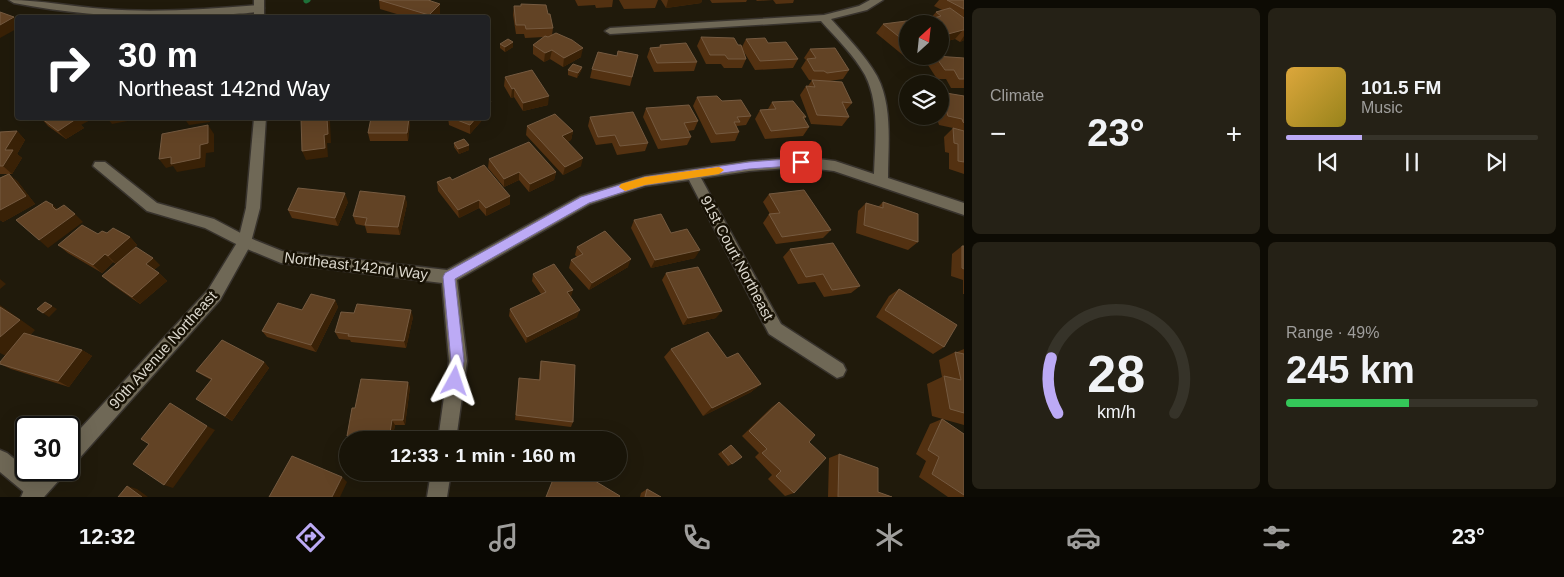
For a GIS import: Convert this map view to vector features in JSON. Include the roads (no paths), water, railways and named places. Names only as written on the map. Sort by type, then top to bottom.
[{"type":"street","points":[[14,0],[93,12],[173,14],[259,9]]},
{"type":"street","points":[[60,8],[69,0]]},
{"type":"street","points":[[93,12],[104,0]]},
{"type":"street","points":[[610,31],[824,18],[863,8],[878,0]]},
{"type":"street","points":[[824,18],[859,60],[875,84],[881,112],[882,181]]},
{"type":"street","name":"90th Avenue Northeast","points":[[80,443],[214,295],[245,242],[253,208],[260,120]]},
{"type":"street","name":"Northeast 142nd Way","points":[[100,166],[152,208],[210,223],[245,242],[281,258],[449,277],[585,200],[645,181],[749,166],[801,162],[835,166],[964,209]]},
{"type":"street","name":"91st Court Northeast","points":[[693,175],[775,329],[838,370]]},
{"type":"street","points":[[448,431],[458,361],[449,277]]},
{"type":"street","points":[[0,460],[34,494],[45,481]]},
{"type":"street","points":[[437,497],[440,481]]}]
